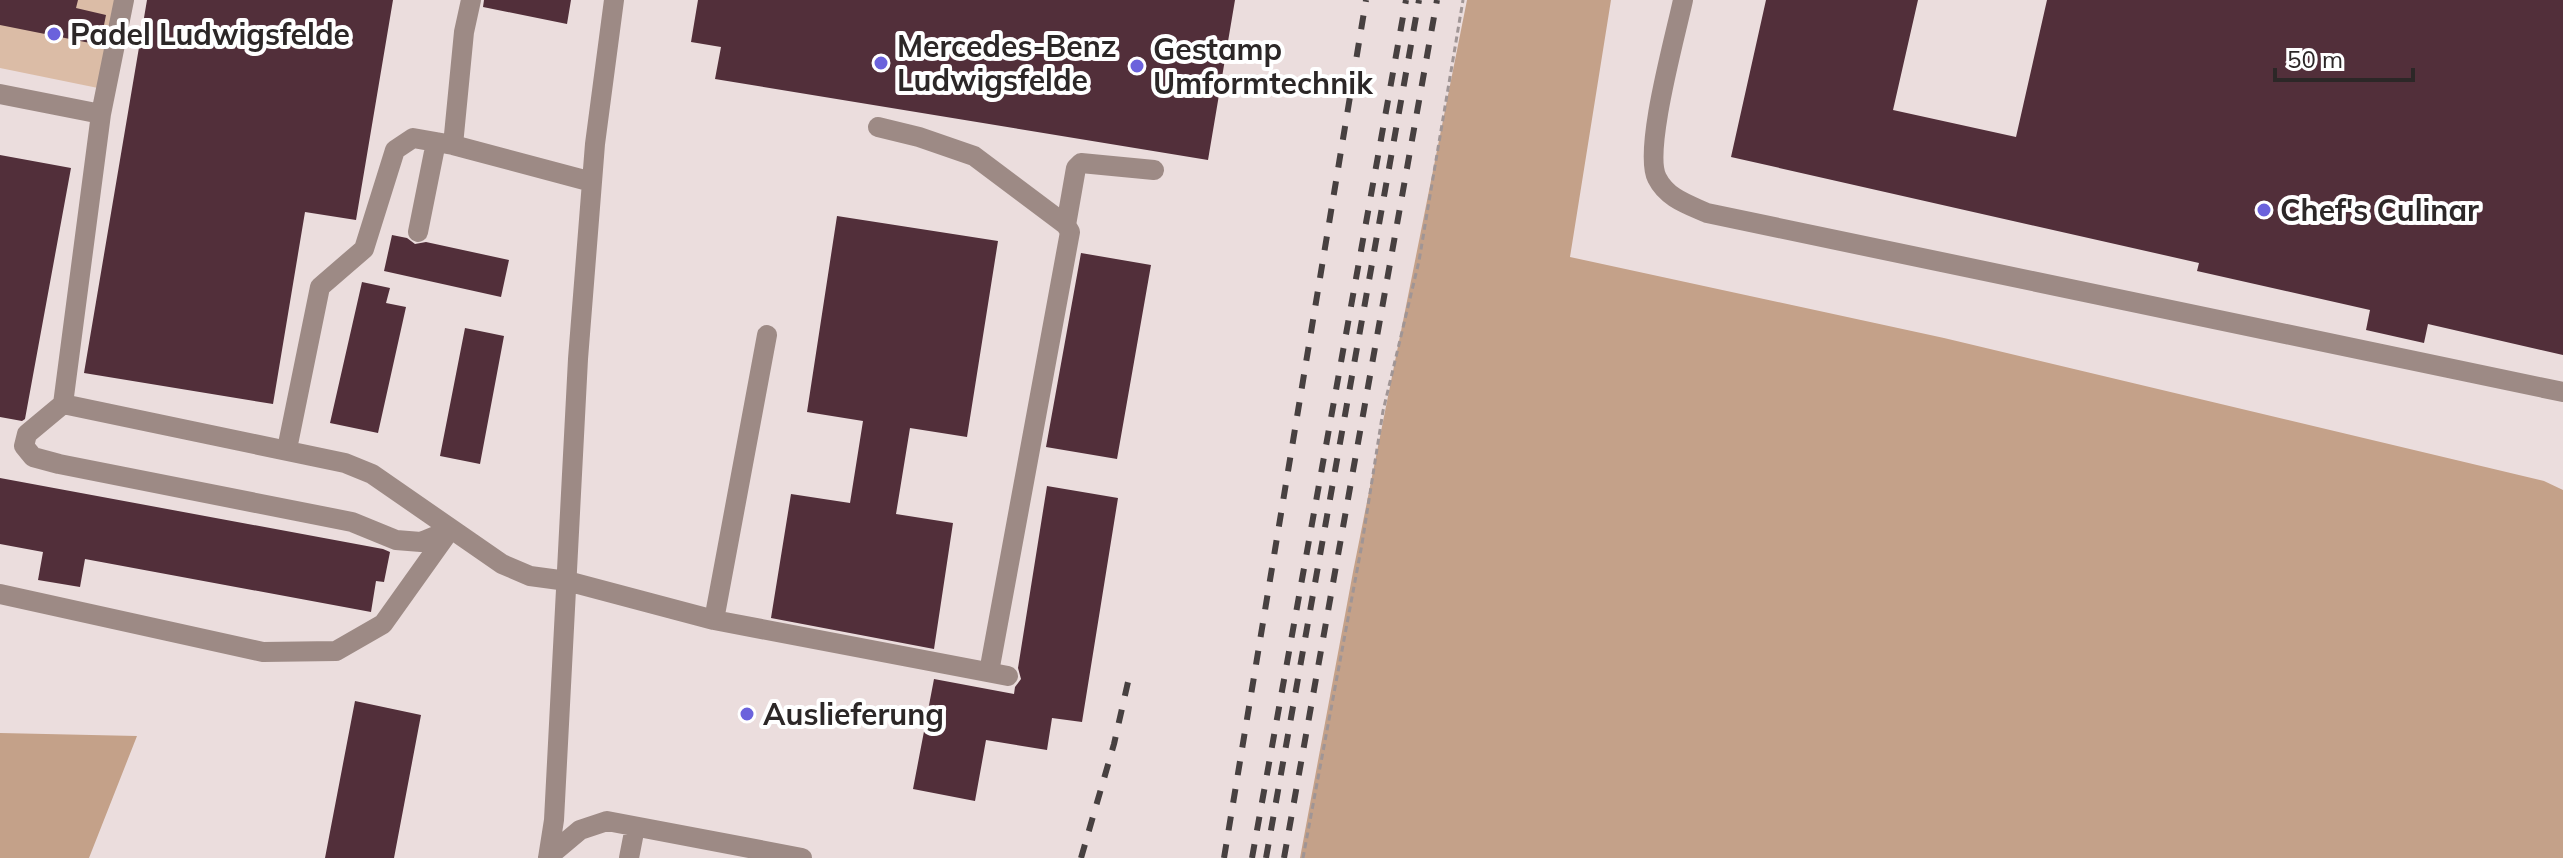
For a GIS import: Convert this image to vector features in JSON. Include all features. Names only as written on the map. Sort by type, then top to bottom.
[{"type":"lane","points":[[124,0],[101,114],[63,404],[27,434],[24,446],[33,457],[59,464],[352,522],[396,540],[421,542],[450,530]]},
{"type":"lane","points":[[418,232],[444,144],[471,0]]},
{"type":"lane","points":[[548,858],[554,820],[578,359],[592,182],[614,0]]},
{"type":"lane","points":[[1683,0],[1653,144],[1656,176],[1673,198],[1707,213],[2563,392]]},
{"type":"lane","points":[[0,94],[101,114]]},
{"type":"lane","points":[[63,404],[345,463],[372,474],[502,564],[530,576],[567,581],[714,620],[998,674],[1070,232],[1066,225],[974,156],[908,133],[878,127]]},
{"type":"lane","points":[[287,449],[320,287],[364,249],[395,150],[413,138],[592,182]]},
{"type":"lane","points":[[1066,225],[1076,168],[1081,163],[1154,170]]},
{"type":"lane","points":[[714,620],[767,335]]},
{"type":"lane","points":[[0,594],[263,652],[336,651],[383,624],[450,530]]},
{"type":"lane","points":[[548,858],[580,830],[607,821],[802,858]]},
{"type":"lane","points":[[629,858],[635,827]]},
{"type":"path","points":[[1303,858],[1362,544],[1383,411],[1419,261],[1463,0]]},
{"type":"shaded area","name":"Padel Ludwigsfelde","points":[[0,0],[115,0],[98,88],[0,68]]},
{"type":"shaded area","points":[[1467,0],[1611,0],[1570,257],[1944,338],[2544,481],[2563,490],[2563,858],[1300,858],[1353,572]]},
{"type":"shaded area","points":[[0,733],[137,736],[89,858],[0,858]]},
{"type":"building","points":[[0,0],[78,0],[76,8],[106,15],[100,45],[0,25]]},
{"type":"building","points":[[147,0],[393,0],[356,220],[305,212],[273,404],[84,373]]},
{"type":"building","points":[[484,0],[571,0],[567,24],[483,7]]},
{"type":"building","points":[[698,0],[1235,0],[1208,160],[715,79],[721,47],[691,42]]},
{"type":"building","name":"Chef's Culinar","points":[[1766,0],[1918,0],[1893,110],[2016,137],[2047,0],[2563,0],[2563,355],[2428,324],[2424,343],[2366,330],[2370,310],[2197,271],[2199,263],[1731,157]]},
{"type":"building","points":[[0,155],[71,168],[25,419],[22,421],[0,417]]},
{"type":"building","points":[[837,216],[998,241],[967,437],[910,428],[896,514],[953,523],[934,649],[771,618],[791,494],[850,503],[863,421],[807,412]]},
{"type":"building","points":[[392,235],[407,238],[415,244],[426,242],[509,260],[501,297],[384,271]]},
{"type":"building","points":[[1081,253],[1151,265],[1117,459],[1046,447]]},
{"type":"building","points":[[362,282],[390,288],[386,303],[406,307],[378,433],[330,423]]},
{"type":"building","points":[[465,328],[504,336],[480,464],[440,456]]},
{"type":"building","points":[[0,478],[383,549],[390,552],[384,582],[376,581],[371,612],[85,559],[80,587],[38,580],[43,552],[0,544]]},
{"type":"building","points":[[1047,486],[1118,498],[1082,722],[1052,718],[1047,750],[986,740],[975,801],[913,789],[934,679],[1014,694],[1021,679],[1018,668]]},
{"type":"building","points":[[355,701],[421,715],[394,858],[325,858]]},
{"type":"railway","points":[[1224,858],[1366,0]]},
{"type":"railway","points":[[1252,858],[1406,0]]},
{"type":"railway","points":[[1266,858],[1419,0]]},
{"type":"railway","points":[[1284,858],[1437,0]]},
{"type":"railway","points":[[1081,858],[1114,744],[1128,682]]},
{"type":"place","name":"Padel Ludwigsfelde","points":[[54,34]]},
{"type":"place","name":"Mercedes-Benz Ludwigsfelde","points":[[881,63]]},
{"type":"place","name":"Gestamp Umformtechnik","points":[[1137,66]]},
{"type":"place","name":"Chef's Culinar","points":[[2264,210]]},
{"type":"place","name":"Auslieferung","points":[[747,714]]}]
